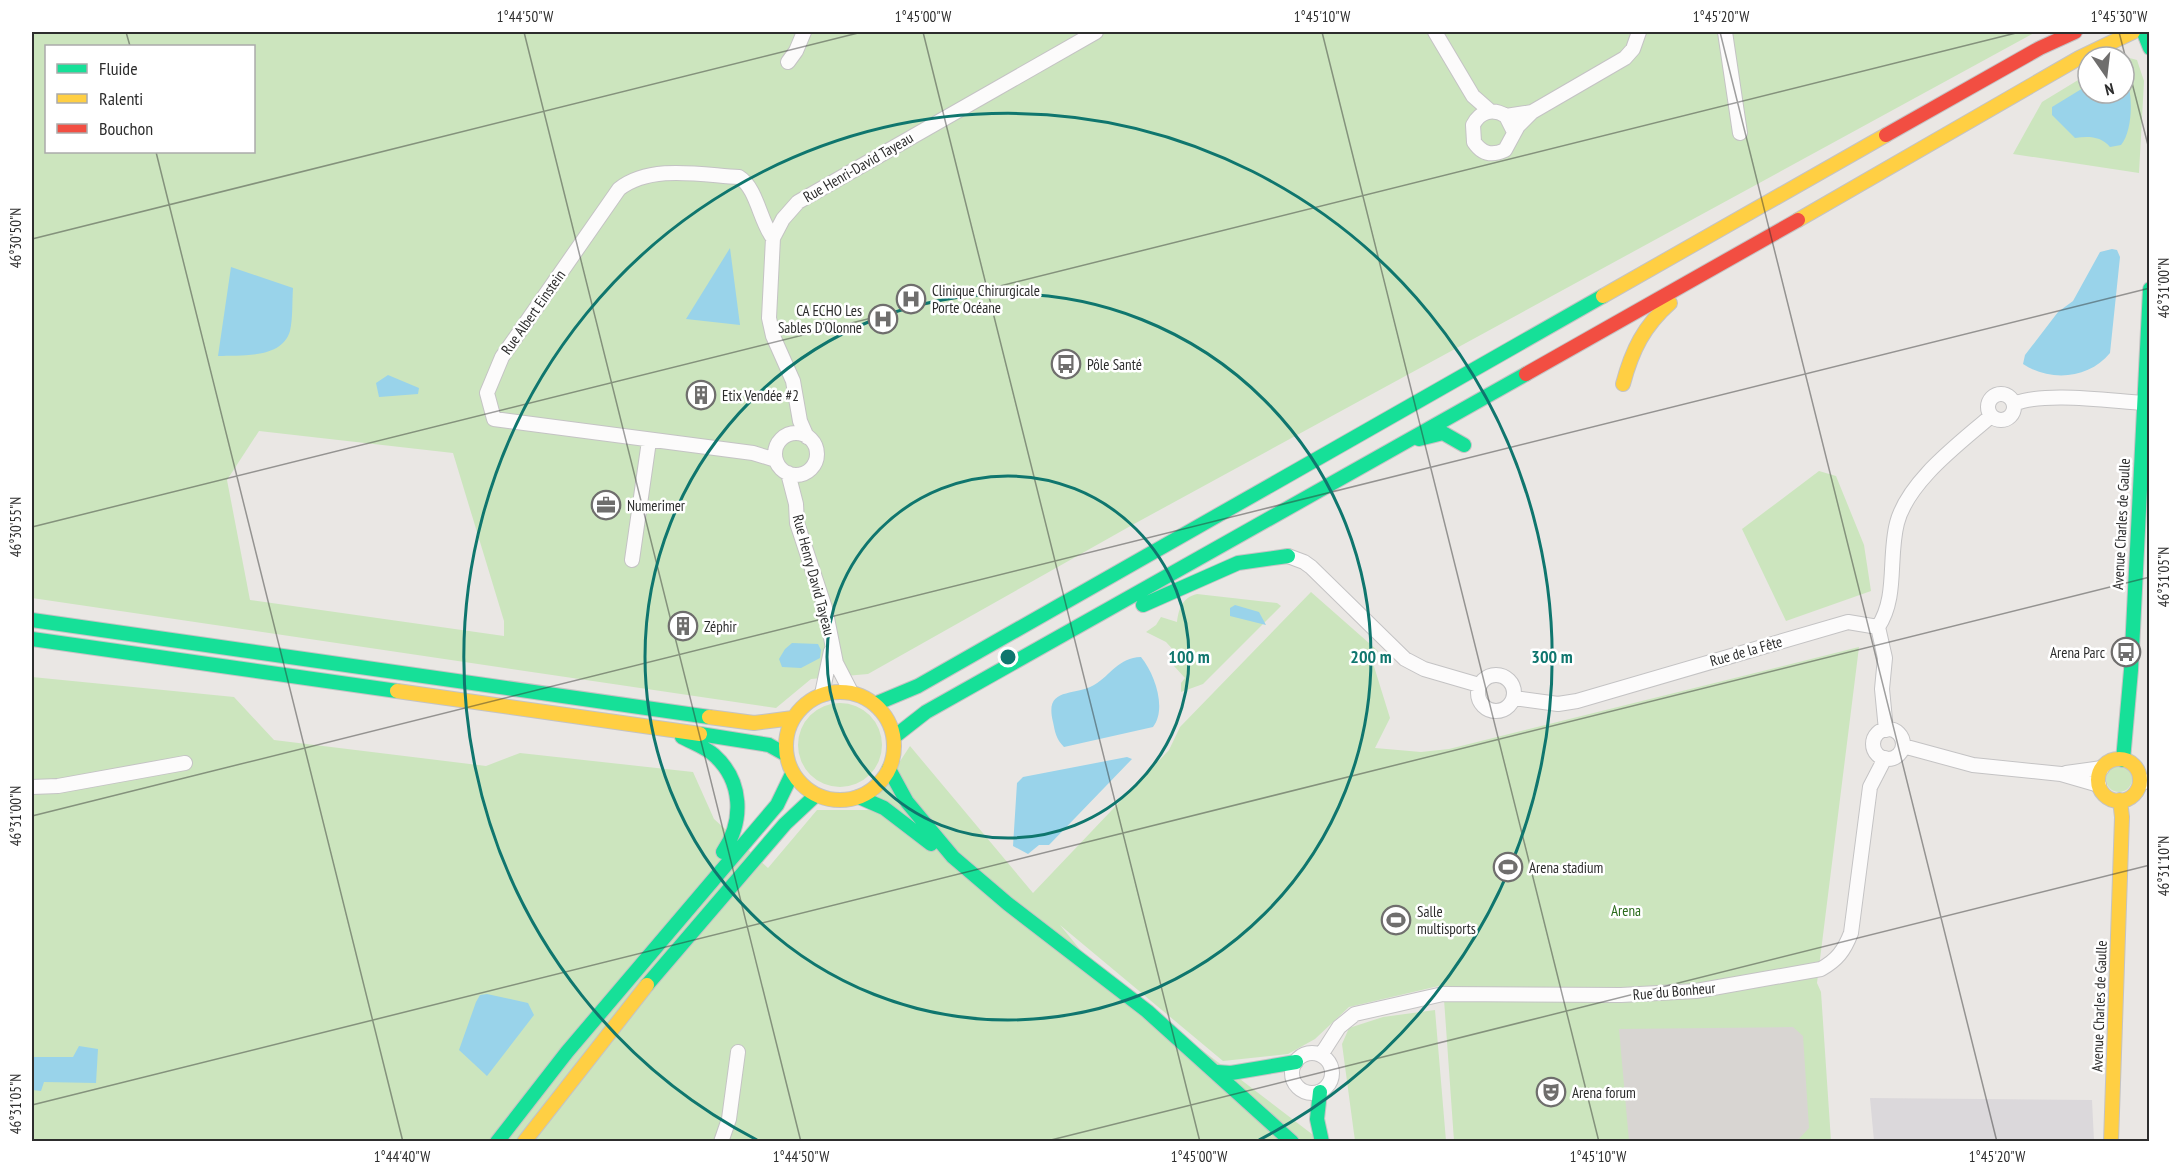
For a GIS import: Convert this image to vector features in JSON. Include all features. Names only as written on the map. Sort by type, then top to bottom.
[{"type":"main road","points":[[2040,48],[2061,32]]},
{"type":"main road","points":[[875,704],[918,686],[2040,48],[2075,32]]},
{"type":"main road","points":[[894,737],[915,719],[1804,217],[2079,58],[2142,33],[2150,48]]},
{"type":"main road","points":[[1623,384],[1632,351],[1650,320],[1671,302],[1752,253],[1804,217]]},
{"type":"main road","name":"Avenue Charles de Gaulle","points":[[2124,760],[2128,726],[2150,289]]},
{"type":"main road","points":[[1378,456],[1433,433],[1444,432],[1453,435],[1464,446]]},
{"type":"main road","points":[[994,674],[1219,570],[1252,560],[1288,556]]},
{"type":"main road","points":[[32,620],[754,723],[793,718]]},
{"type":"main road","points":[[32,639],[760,743],[785,754]]},
{"type":"main road","points":[[851,692],[875,704],[887,719],[894,737],[894,754],[889,769],[877,786],[859,797],[845,800],[816,795],[792,774],[785,754],[785,741],[793,718],[805,704],[822,694],[851,692]]},
{"type":"main road","points":[[667,730],[706,749],[722,763],[733,782],[739,808],[734,838],[677,922]]},
{"type":"main road","points":[[2124,760],[2137,770],[2145,782],[2136,792],[2120,800],[2106,796],[2099,785],[2102,768],[2110,761],[2124,760]]},
{"type":"main road","points":[[889,769],[926,829],[959,864],[984,887],[1105,977],[1217,1072],[1292,1142]]},
{"type":"main road","points":[[497,1142],[567,1052],[777,805],[792,774]]},
{"type":"main road","points":[[524,1142],[627,1008],[785,824],[816,795]]},
{"type":"main road","points":[[859,797],[884,808],[959,864]]},
{"type":"main road","name":"Avenue Charles de Gaulle","points":[[2111,1142],[2122,817],[2120,800]]},
{"type":"main road","points":[[1217,1072],[1296,1062]]},
{"type":"main road","points":[[1320,1092],[1317,1119],[1322,1142]]},
{"type":"street","points":[[788,62],[796,51],[804,32]]},
{"type":"street","name":"Rue Henri-David Tayeau","points":[[807,437],[800,421],[789,368],[770,327],[768,305],[773,238],[783,219],[798,202],[1096,32]]},
{"type":"street","points":[[1435,32],[1473,96],[1490,111],[1506,116],[1532,112]]},
{"type":"street","points":[[1473,96],[1476,120],[1472,137],[1478,148],[1491,154],[1505,150],[1510,145],[1514,132],[1532,112],[1626,58],[1633,49],[1639,32]]},
{"type":"street","points":[[1725,32],[1740,133]]},
{"type":"street","points":[[1476,120],[1490,111]]},
{"type":"street","points":[[1506,116],[1514,132]]},
{"type":"street","name":"Rue Albert Einstein","points":[[773,238],[764,227],[746,184],[739,177],[669,174],[644,176],[629,181],[619,189],[502,357],[487,393],[494,419],[753,453],[776,460]]},
{"type":"street","points":[[795,394],[792,420],[781,440],[776,460],[788,473],[804,472]]},
{"type":"street","points":[[2005,394],[2014,404],[2014,412],[2007,419],[1999,420],[1991,416],[1988,408],[1992,397],[2005,394]]},
{"type":"street","points":[[2014,404],[2029,398],[2144,403]]},
{"type":"street","points":[[1886,730],[1882,689],[1885,658],[1878,627],[1889,606],[1897,523],[1905,503],[1918,484],[1991,416]]},
{"type":"street","points":[[781,440],[797,433],[807,437],[815,446],[816,458],[804,472],[796,504]]},
{"type":"street","name":"Rue Albert Einstein","points":[[753,453],[781,440]]},
{"type":"street","points":[[632,560],[649,441]]},
{"type":"street","name":"Rue Henry David Tayeau","points":[[788,473],[796,504],[797,523],[825,608],[839,672],[851,692]]},
{"type":"street","points":[[1288,556],[1304,562],[1405,659],[1424,669],[1479,686]]},
{"type":"street","name":"Rue de la Fête","points":[[1514,698],[1558,704],[1576,701],[1848,622],[1878,627]]},
{"type":"street","name":"Rue Henry David Tayeau","points":[[822,694],[832,643]]},
{"type":"street","points":[[1493,675],[1504,677],[1513,686],[1514,698],[1507,708],[1489,711],[1480,703],[1479,686],[1493,675]]},
{"type":"street","points":[[1886,730],[1898,732],[1903,746],[1894,758],[1885,759],[1876,753],[1873,744],[1876,735],[1886,730]]},
{"type":"street","points":[[1903,746],[1973,765],[2061,774],[2099,785]]},
{"type":"street","name":"Rue du Bonheur","points":[[1321,1055],[1339,1027],[1355,1014],[1443,994],[1621,995],[1696,991],[1821,969],[1835,961],[1845,950],[1851,933],[1870,787],[1885,759]]},
{"type":"street","points":[[32,787],[58,786],[185,763]]},
{"type":"street","points":[[2061,774],[2102,768]]},
{"type":"street","points":[[721,1142],[729,1119],[738,1052]]},
{"type":"street","points":[[1310,1053],[1321,1055],[1330,1064],[1332,1077],[1330,1083],[1320,1092],[1307,1093],[1296,1086],[1292,1074],[1296,1062],[1310,1053]]},
{"type":"shaded area","points":[[1793,1027],[1803,1036],[1809,1128],[1797,1141],[1629,1141],[1619,1029]]},
{"type":"shaded area","points":[[1870,1098],[2092,1100],[2094,1141],[1874,1141]]},
{"type":"green space","points":[[32,32],[2036,32],[1134,524],[868,674],[811,679],[776,708],[32,598]],"holes":[[[259,431],[453,453],[504,621],[504,636],[250,600],[227,480]]]},
{"type":"green space","points":[[2137,60],[2144,81],[2139,173],[2013,154],[2042,102],[2076,81],[2076,105],[2136,105]]},
{"type":"green space","points":[[1819,471],[1836,476],[1864,545],[1871,591],[1786,621],[1742,529]]},
{"type":"green space","name":"Arena","points":[[1311,592],[1378,651],[1372,660],[1390,718],[1375,748],[1421,752],[1449,749],[1859,647],[1817,983],[1821,992],[1831,1141],[1454,1141],[1443,985],[1349,1007],[1315,1039],[1288,1054],[1223,1061],[1060,925],[1096,969],[1321,1141],[32,1141],[32,677],[234,697],[274,740],[486,766],[520,753],[693,772],[714,819],[768,868],[817,810],[868,810],[910,746],[1033,893],[1169,750],[1180,727]]},
{"type":"green space","points":[[1197,594],[1277,603],[1281,606],[1203,684],[1181,692],[1181,683],[1185,678],[1174,666],[1177,654],[1166,642],[1146,632],[1156,625],[1161,617],[1177,622],[1182,604]]},
{"type":"green space","points":[[840,703],[856,706],[870,715],[879,729],[882,745],[879,761],[870,775],[856,784],[840,787],[824,784],[810,775],[801,761],[798,745],[801,729],[810,715],[824,706]]},
{"type":"green space","points":[[2119,766],[2128,770],[2132,779],[2128,788],[2119,792],[2110,788],[2106,779],[2110,770]]},
{"type":"green space","points":[[1435,1010],[1446,1141],[1355,1141],[1342,1044],[1349,1028],[1383,1017]]},
{"type":"water","points":[[2076,92],[2076,105],[2131,105],[2125,139],[2121,145],[2110,147],[2094,138],[2075,138],[2052,115],[2052,107]]},
{"type":"water","points":[[730,248],[740,325],[686,319]]},
{"type":"water","points":[[2117,250],[2120,257],[2110,353],[2091,368],[2069,375],[2045,374],[2023,364],[2025,355],[2058,312],[2073,301],[2100,252]]},
{"type":"water","points":[[231,267],[293,288],[290,331],[286,340],[279,347],[260,354],[218,356]]},
{"type":"water","points":[[388,375],[419,388],[418,394],[379,397],[376,383]]},
{"type":"water","points":[[1235,605],[1259,612],[1266,625],[1230,616],[1230,608]]},
{"type":"water","points":[[792,643],[818,644],[821,650],[820,658],[801,668],[782,667],[779,659]]},
{"type":"water","points":[[1141,657],[1151,673],[1158,692],[1159,711],[1153,727],[1064,747],[1055,732],[1051,711],[1057,698],[1063,694],[1086,689],[1126,660]]},
{"type":"water","points":[[1127,757],[1132,759],[1049,845],[1039,845],[1028,854],[1013,846],[1017,783],[1023,777]]},
{"type":"water","points":[[487,994],[528,1003],[534,1015],[487,1076],[459,1050],[476,1002],[480,995]]},
{"type":"water","points":[[79,1046],[98,1049],[96,1083],[44,1082],[41,1091],[32,1090],[32,1057],[73,1057]]},
{"type":"traffic: fast","points":[[2144,33],[2150,48]]},
{"type":"traffic: fast","points":[[2123,760],[2131,670],[2150,289]]},
{"type":"traffic: fast","points":[[875,704],[918,686],[1603,296]]},
{"type":"traffic: fast","points":[[894,737],[926,712],[1526,374]]},
{"type":"traffic: fast","points":[[1419,439],[1443,433],[1464,445]]},
{"type":"traffic: fast","points":[[1143,605],[1238,563],[1288,556]]},
{"type":"traffic: fast","points":[[32,620],[709,717]]},
{"type":"traffic: fast","points":[[32,639],[397,691]]},
{"type":"traffic: fast","points":[[700,734],[769,745],[785,754]]},
{"type":"traffic: fast","points":[[682,737],[714,755],[731,777],[735,789],[737,815],[735,827],[723,852]]},
{"type":"traffic: fast","points":[[889,769],[907,802],[953,857],[1008,904],[1147,1011],[1292,1142]]},
{"type":"traffic: fast","points":[[497,1142],[567,1052],[777,805],[792,774]]},
{"type":"traffic: fast","points":[[647,985],[785,824],[816,795]]},
{"type":"traffic: fast","points":[[859,797],[884,808],[931,844]]},
{"type":"traffic: fast","points":[[1217,1072],[1231,1073],[1296,1062]]},
{"type":"traffic: fast","points":[[1320,1092],[1317,1119],[1322,1142]]},
{"type":"traffic: slow","points":[[1798,220],[2079,58],[2133,32]]},
{"type":"traffic: slow","points":[[1603,296],[1886,135]]},
{"type":"traffic: slow","points":[[1623,384],[1630,360],[1640,339],[1670,303]]},
{"type":"traffic: slow","points":[[397,691],[700,734]]},
{"type":"traffic: slow","points":[[840,692],[861,696],[879,707],[890,725],[894,746],[890,767],[879,785],[861,796],[840,800],[819,796],[801,785],[790,767],[786,746],[790,725],[801,707],[819,696],[840,692]]},
{"type":"traffic: slow","points":[[709,717],[754,723],[793,718]]},
{"type":"traffic: slow","points":[[2119,759],[2134,765],[2140,780],[2134,795],[2119,801],[2104,795],[2098,780],[2104,765],[2119,759]]},
{"type":"traffic: slow","points":[[2111,1142],[2122,817],[2120,800]]},
{"type":"traffic: slow","points":[[524,1142],[647,985]]},
{"type":"traffic: jam","points":[[1886,135],[2040,48],[2075,32]]},
{"type":"traffic: jam","points":[[1526,374],[1798,220]]},
{"type":"place","name":"Clinique Chirurgicale Porte Océane","points":[[911,299]]},
{"type":"place","name":"CA ECHO Les Sables D'Olonne","points":[[883,319]]},
{"type":"place","name":"Pôle Santé","points":[[1066,364]]},
{"type":"place","name":"Etix Vendée #2","points":[[701,395]]},
{"type":"place","name":"Numerimer","points":[[606,505]]},
{"type":"place","name":"Zéphir","points":[[683,626]]},
{"type":"place","name":"Arena Parc","points":[[2126,652]]},
{"type":"place","name":"Arena stadium","points":[[1508,867]]},
{"type":"place","name":"Salle multisports","points":[[1396,920]]},
{"type":"place","name":"Arena forum","points":[[1551,1092]]}]
